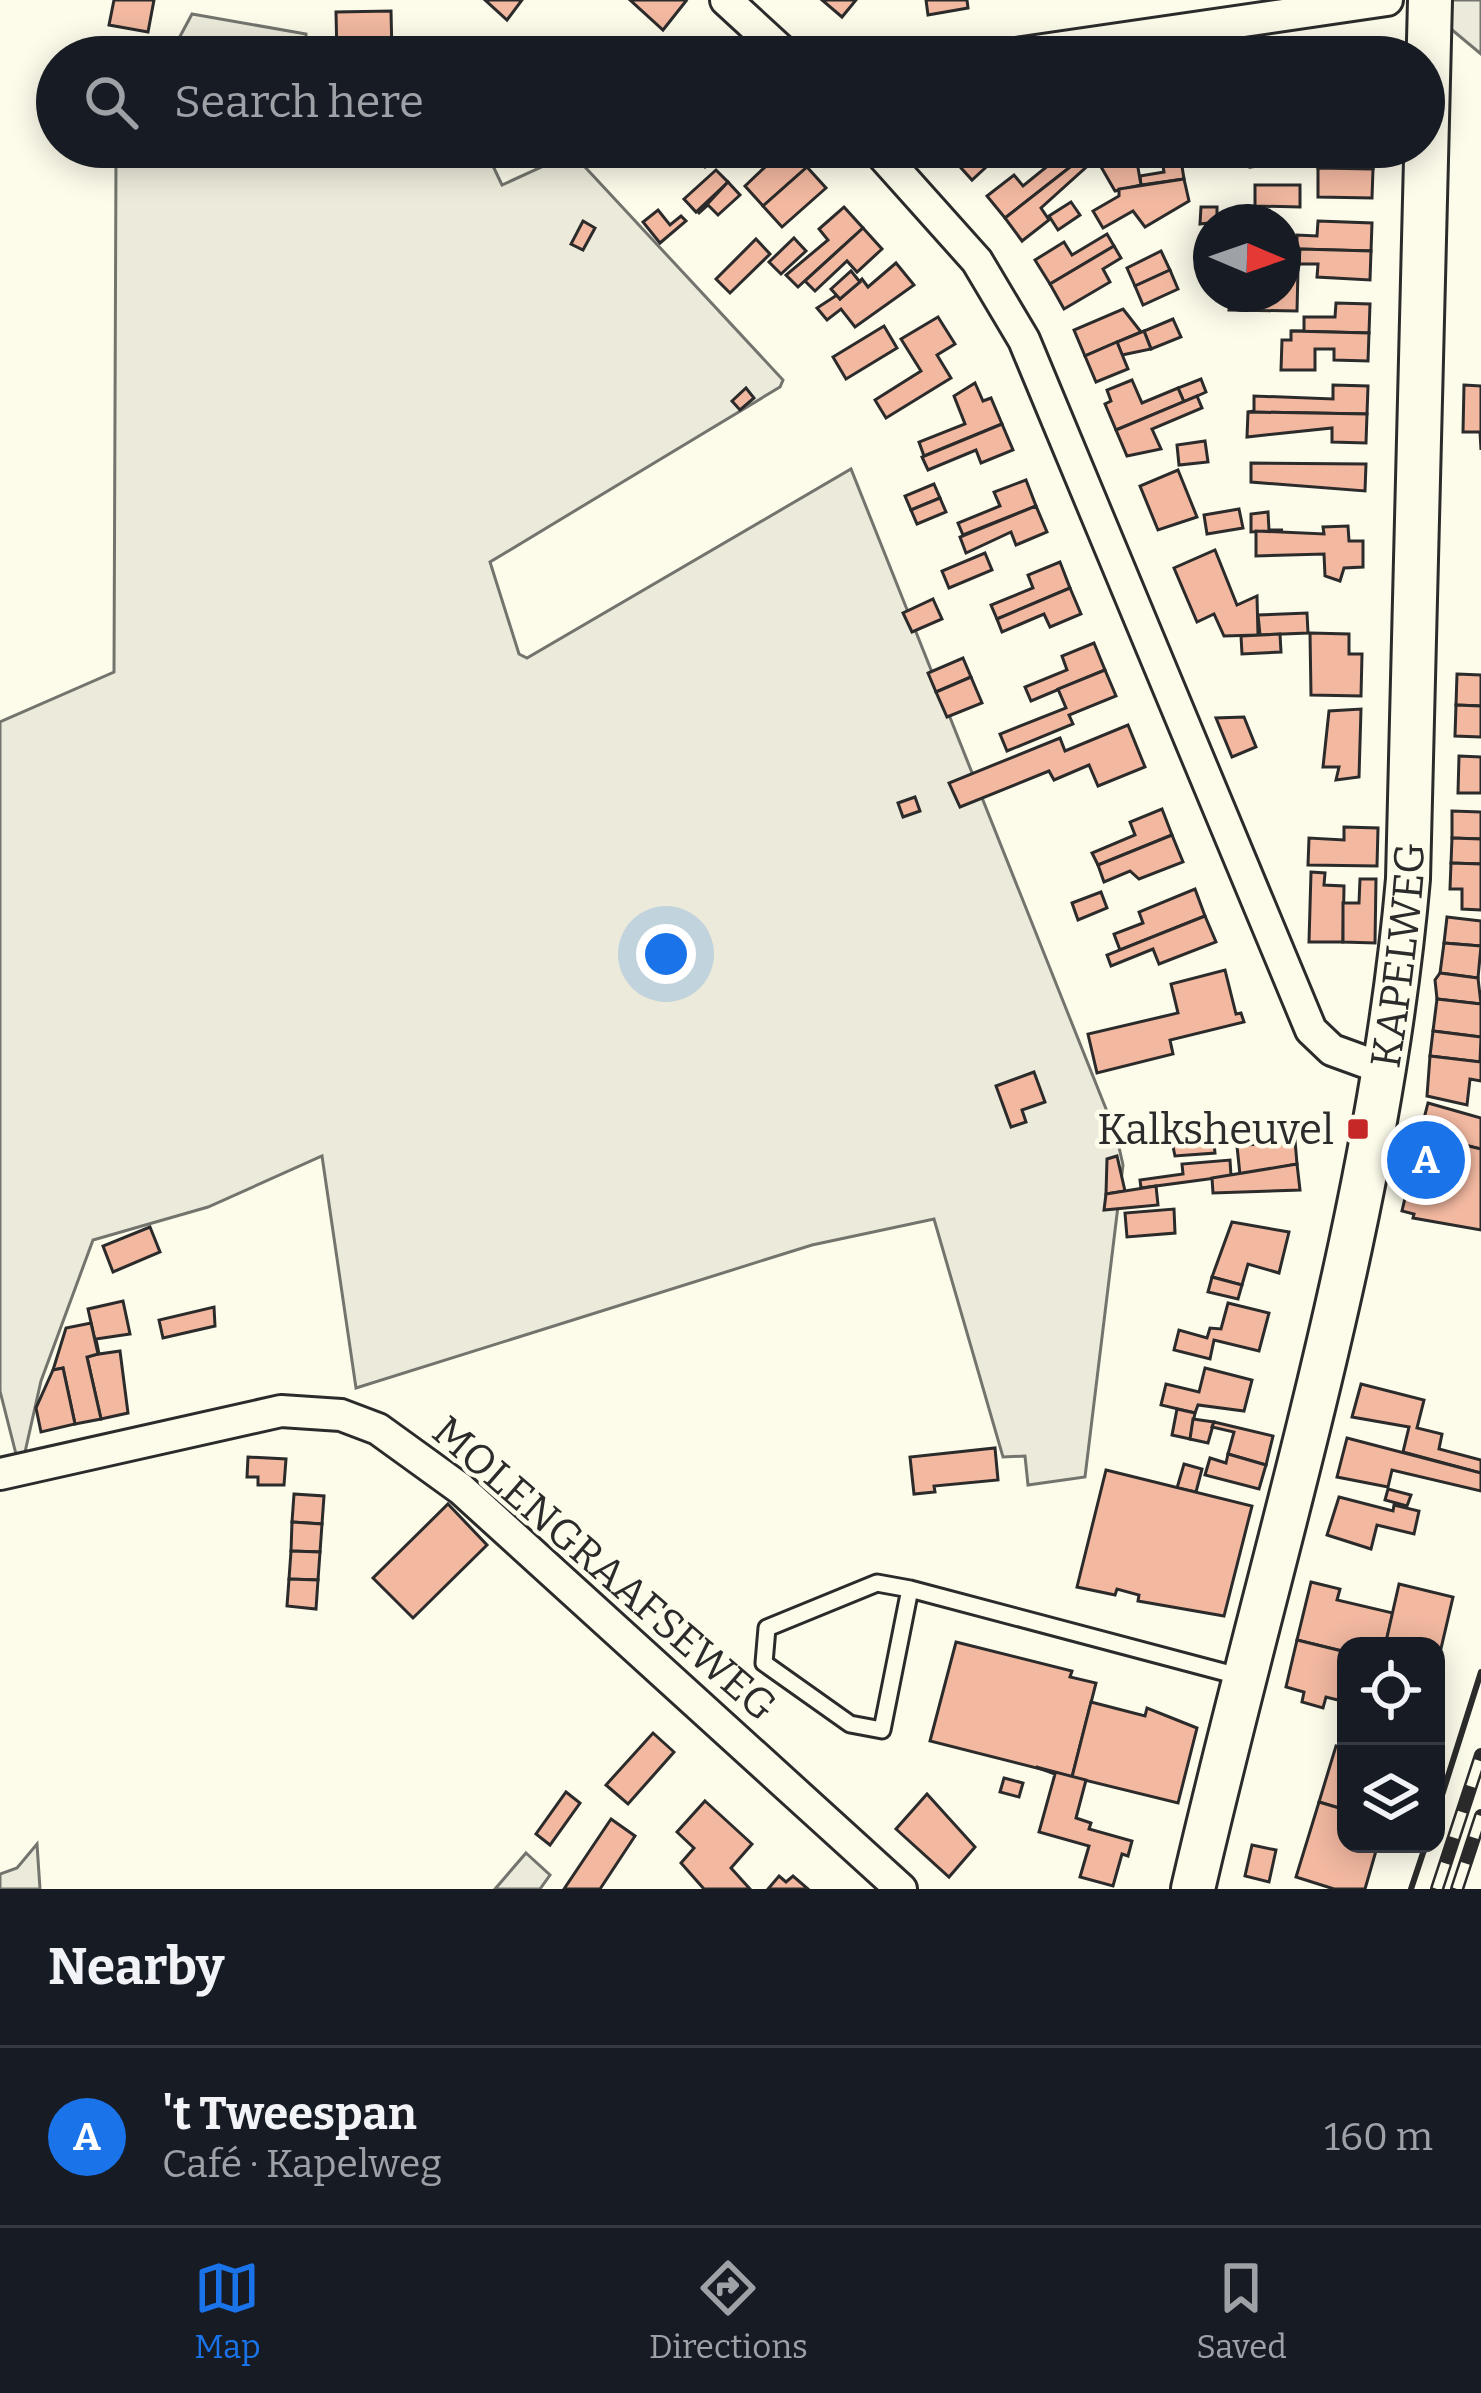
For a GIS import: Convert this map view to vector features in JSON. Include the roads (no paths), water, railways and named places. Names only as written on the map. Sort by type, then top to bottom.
[{"type":"main road","name":"KAPELWEG","points":[[1429,36],[1430,0]]},
{"type":"main road","name":"KAPELWEG","points":[[1193,1889],[1367,1175],[1387,1070],[1408,878],[1426,168]]},
{"type":"street","points":[[726,0],[765,36]]},
{"type":"street","points":[[1139,36],[1387,0]]},
{"type":"street","points":[[894,168],[976,261],[1024,340],[1311,1030],[1332,1051],[1387,1070]]},
{"type":"street","name":"MOLENGRAAFSEWEG","points":[[0,1474],[281,1411],[341,1415],[378,1429],[461,1489],[902,1889]]},
{"type":"lane","points":[[910,1589],[882,1730],[850,1724],[764,1663],[767,1628],[878,1582],[910,1589],[1244,1678]]},
{"type":"railway","points":[[1437,1889],[1481,1755]]},
{"type":"railway","points":[[1457,1889],[1481,1816]]},
{"type":"place","name":"Kalksheuvel","points":[[1358,1129]]},
{"type":"place","name":"'t Tweespan","points":[[1426,1160]]}]
